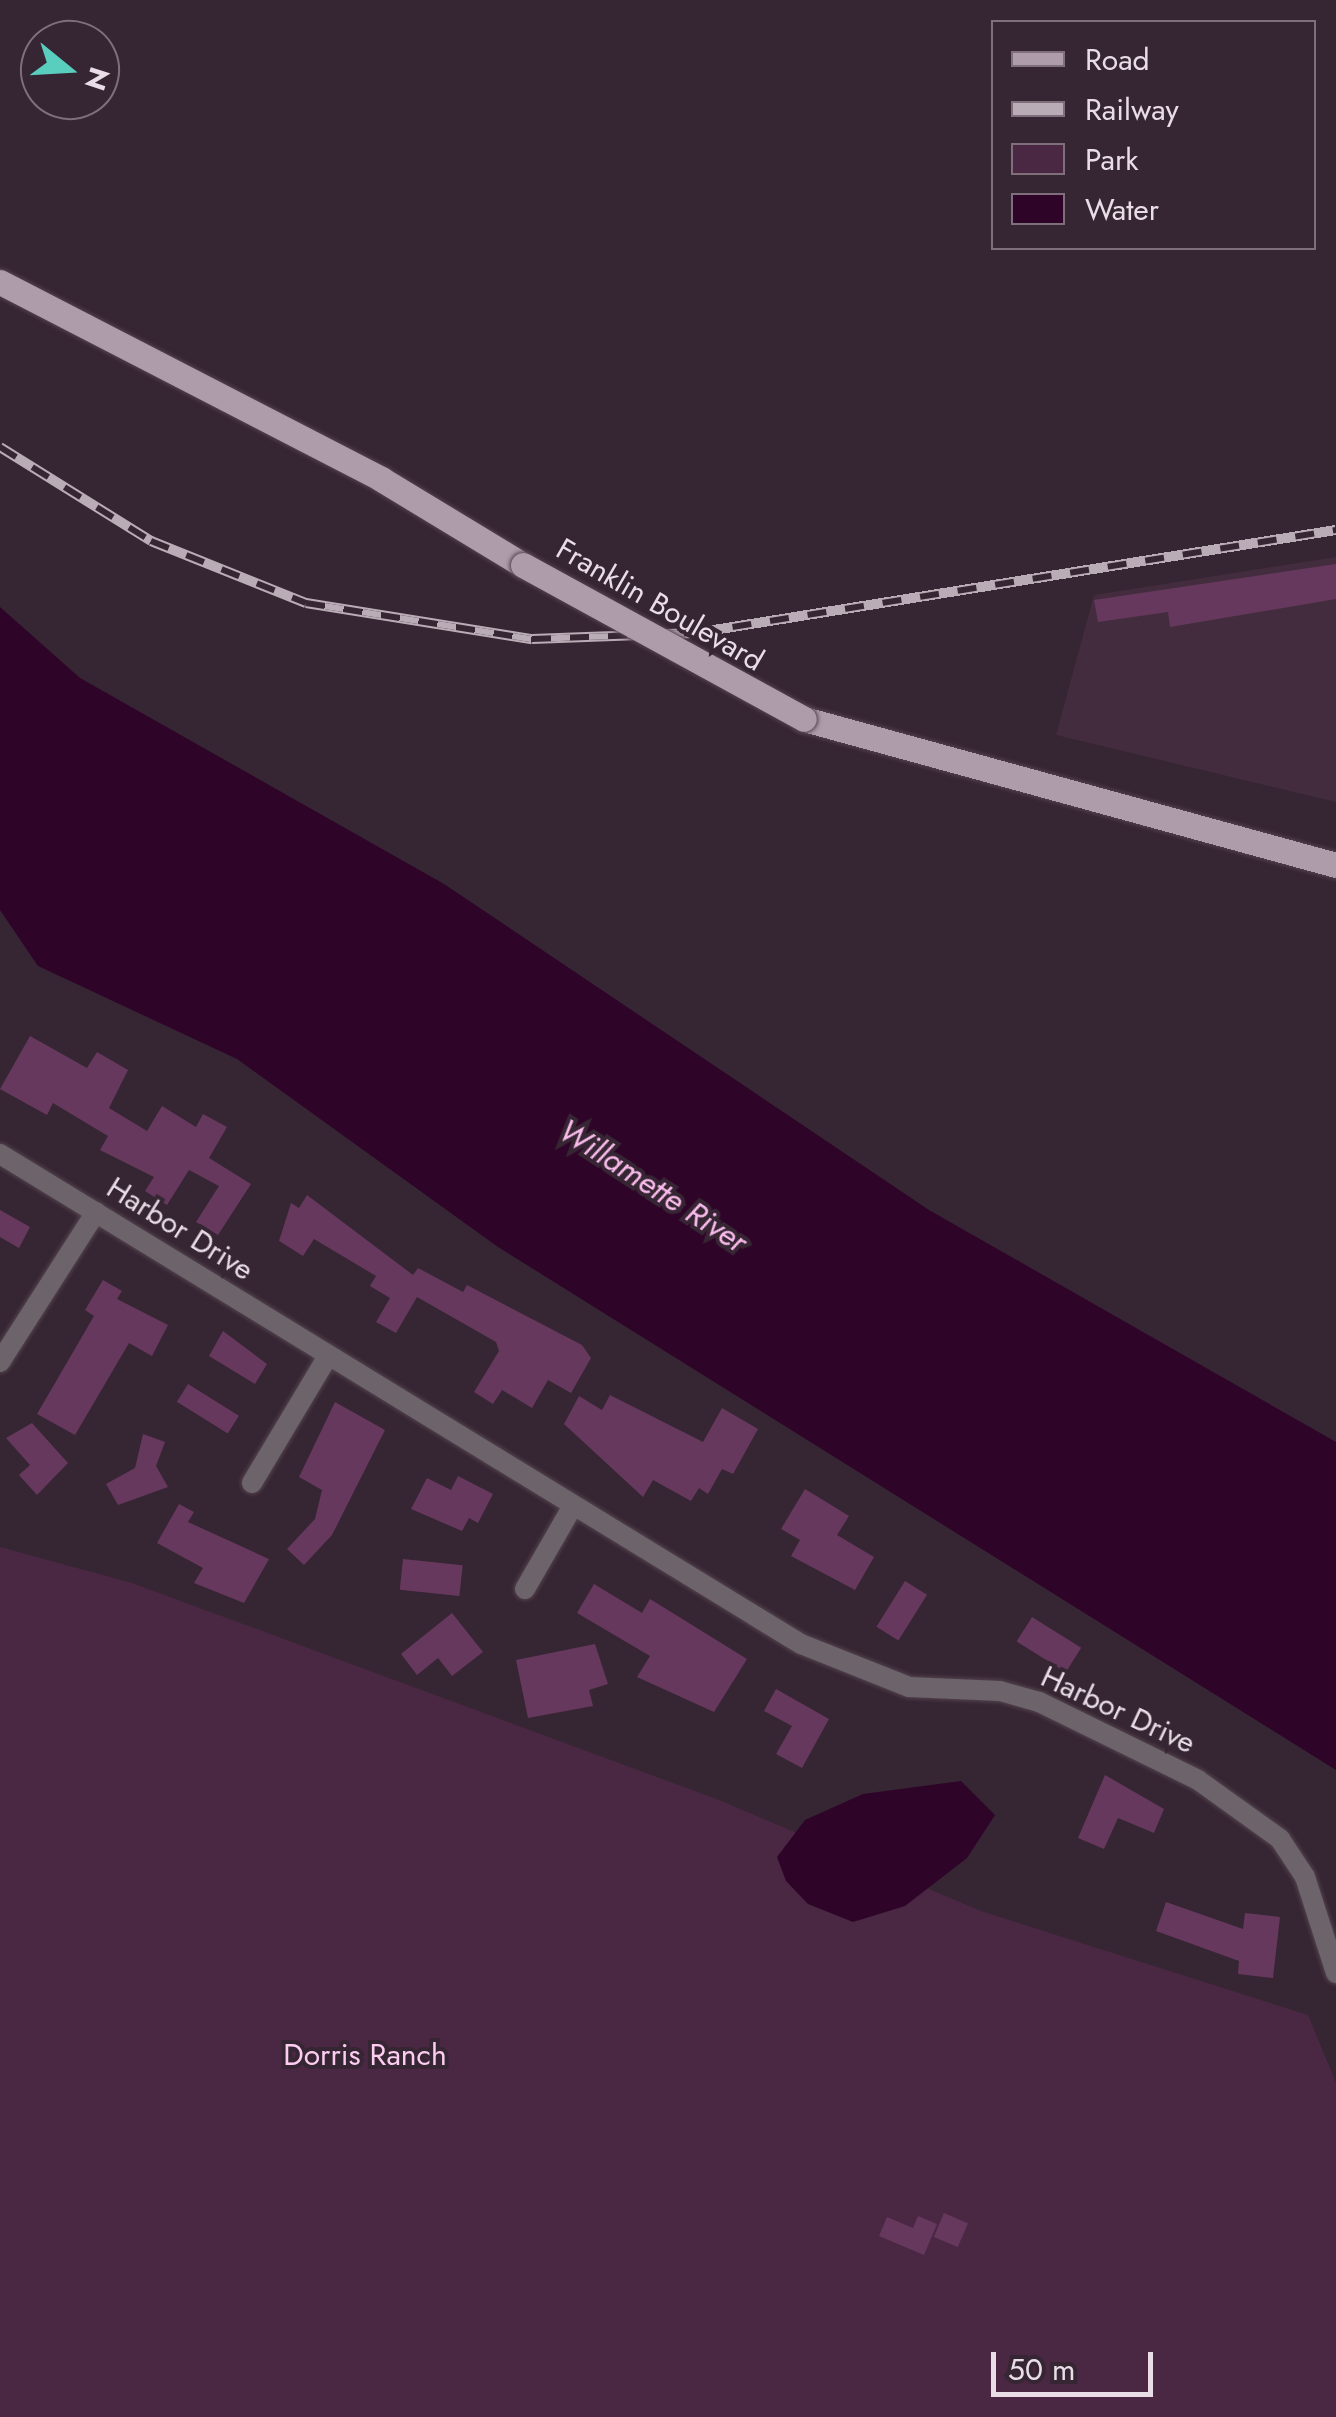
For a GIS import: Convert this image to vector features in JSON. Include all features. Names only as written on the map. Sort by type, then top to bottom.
[{"type":"main road","name":"Franklin Boulevard","points":[[0,282],[381,479],[523,565],[804,719],[1336,866]]},
{"type":"street","name":"Harbor Drive","points":[[0,1154],[573,1506],[858,1674],[1039,1702],[1198,1780],[1280,1839],[1306,1877],[1336,1973]]},
{"type":"street","points":[[0,1362],[96,1212]]},
{"type":"street","points":[[252,1482],[328,1356]]},
{"type":"street","points":[[525,1589],[573,1506]]},
{"type":"shaded area","points":[[1336,557],[1336,802],[1056,735],[1094,595]]},
{"type":"green space","name":"Dorris Ranch","points":[[0,1547],[132,1583],[719,1800],[981,1911],[1308,2015],[1336,2083],[1336,2417],[0,2417]]},
{"type":"water","name":"Willamette River","points":[[0,607],[80,678],[444,884],[929,1210],[1336,1442],[1336,1770],[498,1247],[237,1059],[38,966],[0,910]]},
{"type":"water","points":[[961,1781],[995,1815],[967,1858],[905,1906],[853,1922],[808,1904],[786,1881],[777,1857],[805,1820],[863,1794]]},
{"type":"building","points":[[1336,564],[1336,599],[1170,627],[1168,612],[1098,622],[1094,600]]},
{"type":"building","points":[[30,1036],[87,1068],[97,1052],[128,1070],[109,1108],[147,1131],[162,1106],[196,1127],[203,1114],[227,1127],[209,1158],[251,1184],[218,1235],[196,1222],[219,1186],[189,1170],[167,1205],[145,1191],[154,1177],[100,1150],[108,1136],[53,1103],[47,1115],[0,1089]]},
{"type":"building","points":[[307,1195],[413,1275],[418,1268],[463,1292],[467,1285],[582,1345],[591,1358],[571,1393],[548,1380],[532,1408],[502,1390],[493,1404],[474,1392],[499,1351],[496,1342],[417,1297],[396,1333],[376,1322],[390,1298],[370,1286],[376,1276],[314,1239],[303,1256],[279,1241],[291,1203],[299,1208]]},
{"type":"building","points":[[0,1210],[30,1227],[19,1248],[0,1237]]},
{"type":"building","points":[[103,1280],[122,1291],[117,1299],[168,1325],[152,1356],[129,1343],[75,1435],[37,1414],[94,1316],[85,1310]]},
{"type":"building","points":[[223,1331],[267,1364],[255,1384],[209,1356]]},
{"type":"building","points":[[188,1384],[239,1416],[228,1434],[177,1402]]},
{"type":"building","points":[[610,1395],[703,1442],[722,1408],[758,1429],[733,1474],[722,1469],[708,1494],[699,1488],[691,1501],[653,1480],[643,1497],[564,1424],[579,1396],[602,1410]]},
{"type":"building","points":[[335,1402],[385,1430],[332,1535],[304,1565],[287,1549],[315,1519],[322,1490],[299,1477]]},
{"type":"building","points":[[32,1423],[68,1463],[37,1495],[19,1475],[30,1465],[6,1438]]},
{"type":"building","points":[[143,1434],[165,1442],[156,1466],[168,1487],[118,1505],[106,1484],[135,1468]]},
{"type":"building","points":[[458,1476],[493,1494],[478,1523],[469,1518],[462,1531],[411,1509],[427,1478],[451,1490]]},
{"type":"building","points":[[805,1489],[849,1516],[837,1535],[874,1557],[855,1590],[791,1556],[800,1540],[781,1529]]},
{"type":"building","points":[[179,1504],[194,1512],[188,1522],[269,1559],[244,1603],[194,1583],[203,1568],[157,1543]]},
{"type":"building","points":[[403,1559],[463,1565],[459,1596],[400,1590]]},
{"type":"building","points":[[905,1581],[927,1595],[898,1641],[876,1627]]},
{"type":"building","points":[[594,1584],[642,1613],[650,1599],[747,1659],[714,1712],[637,1677],[650,1656],[577,1613]]},
{"type":"building","points":[[452,1613],[483,1652],[452,1676],[438,1658],[417,1675],[401,1654]]},
{"type":"building","points":[[1032,1617],[1081,1648],[1066,1672],[1017,1642]]},
{"type":"building","points":[[595,1644],[608,1684],[589,1690],[593,1706],[528,1718],[516,1660]]},
{"type":"building","points":[[776,1689],[829,1719],[802,1768],[776,1754],[792,1726],[764,1711]]},
{"type":"building","points":[[1105,1775],[1164,1809],[1154,1833],[1118,1818],[1104,1849],[1078,1838]]},
{"type":"building","points":[[1166,1902],[1243,1929],[1245,1913],[1280,1917],[1273,1978],[1238,1974],[1239,1961],[1156,1931]]},
{"type":"building","points":[[944,2213],[968,2223],[958,2247],[934,2237]]},
{"type":"building","points":[[918,2216],[937,2224],[924,2255],[879,2236],[887,2217],[913,2228]]},
{"type":"railway","points":[[0,447],[151,541],[306,603],[532,639],[695,633],[1336,530]]}]
